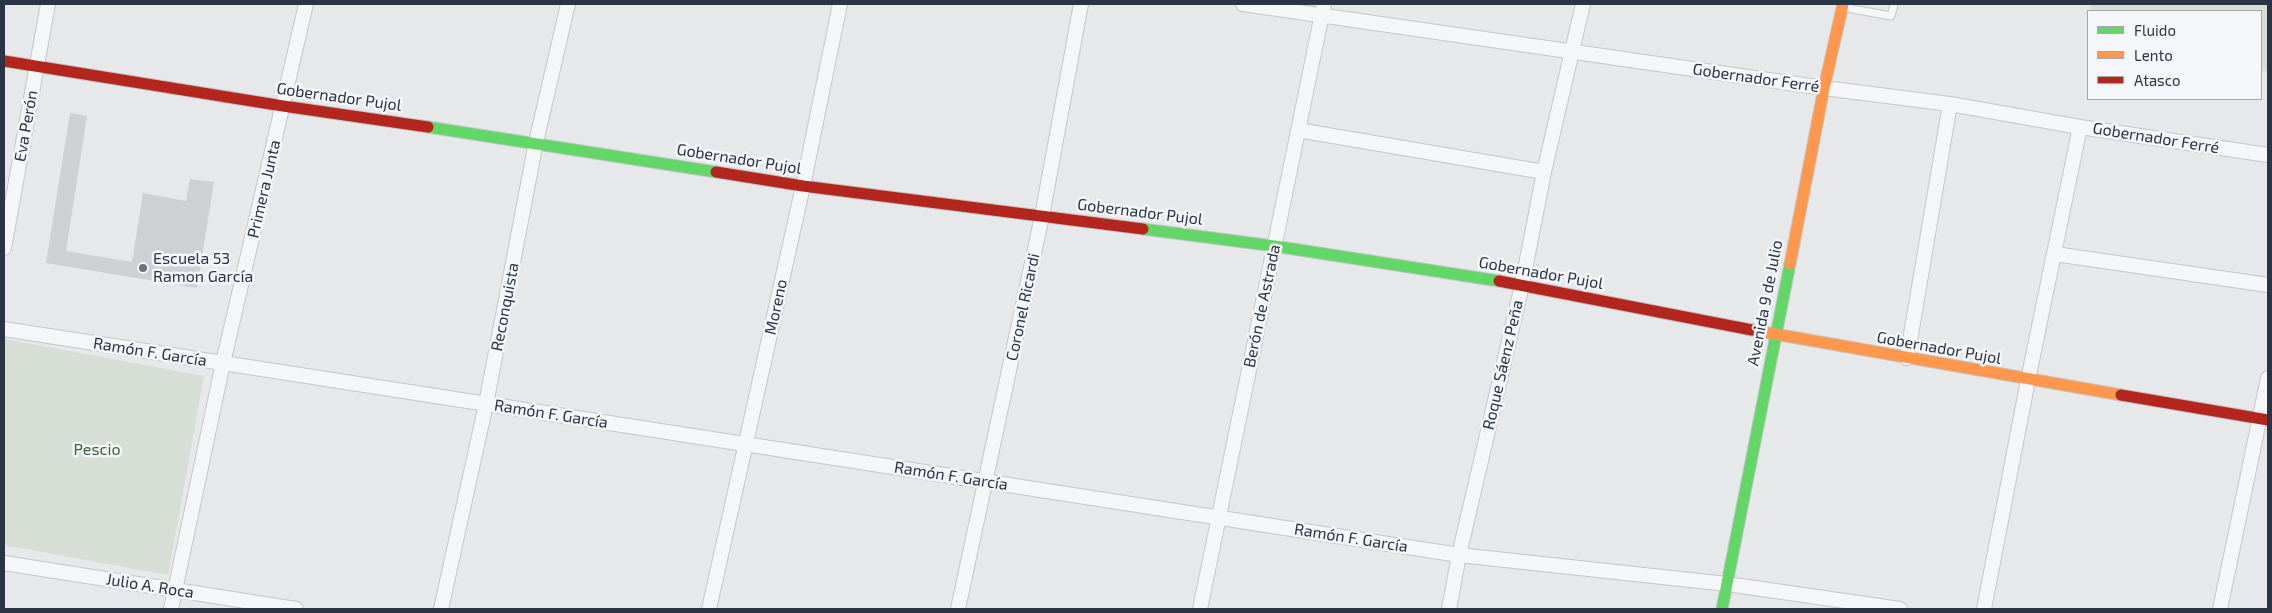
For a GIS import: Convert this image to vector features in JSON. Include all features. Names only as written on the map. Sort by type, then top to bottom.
[{"type":"main road","name":"Avenida 9 de Julio","points":[[1722,609],[1824,88],[1843,6]]},
{"type":"main road","name":"Gobernador Pujol","points":[[4,61],[283,106],[536,142],[803,186],[1274,246],[1522,284],[1776,335],[2264,420]]},
{"type":"street","name":"Eva Perón","points":[[4,248],[48,4]]},
{"type":"street","name":"Primera Junta","points":[[171,609],[223,363],[306,4]]},
{"type":"street","name":"Reconquista","points":[[441,609],[486,404],[536,142],[568,4]]},
{"type":"street","name":"Moreno","points":[[709,609],[803,186],[840,4]]},
{"type":"street","name":"Coronel Ricardi","points":[[958,609],[1042,216],[1081,4]]},
{"type":"street","name":"Gobernador Ferré","points":[[1242,4],[1323,9],[1573,51],[1824,88],[1950,104],[2080,127],[2268,155]]},
{"type":"street","name":"Roque Sáenz Peña","points":[[1449,609],[1459,555],[1522,284],[1544,172],[1583,4]]},
{"type":"street","name":"Berón de Astrada","points":[[1200,609],[1323,9]]},
{"type":"street","points":[[1907,358],[1950,104]]},
{"type":"street","points":[[1984,609],[2028,380],[2080,127]]},
{"type":"street","points":[[1298,130],[1544,172]]},
{"type":"street","points":[[2055,254],[2268,285]]},
{"type":"street","name":"Ramón F. García","points":[[4,329],[1459,555],[1728,584],[1900,609]]},
{"type":"street","points":[[2220,609],[2264,420],[2268,378]]},
{"type":"street","name":"Julio A. Roca","points":[[4,563],[296,609]]},
{"type":"lane","points":[[1843,6],[1891,16],[1894,4]]},
{"type":"green space","points":[[2091,4],[2268,4],[2268,71],[2262,70],[2262,10],[2090,10]]},
{"type":"green space","name":"Pescio","points":[[4,339],[204,376],[168,575],[4,545]]},
{"type":"building","points":[[70,113],[87,116],[66,251],[132,262],[143,193],[186,201],[190,179],[214,182],[197,288],[46,263]]},
{"type":"traffic: fast","points":[[428,127],[716,172]]},
{"type":"traffic: fast","points":[[1143,229],[1274,246],[1499,281]]},
{"type":"traffic: fast","points":[[1722,609],[1790,264]]},
{"type":"traffic: slow","points":[[1790,264],[1824,88],[1843,4]]},
{"type":"traffic: slow","points":[[1752,330],[2121,395]]},
{"type":"traffic: jam","points":[[4,61],[283,106],[428,127]]},
{"type":"traffic: jam","points":[[716,172],[803,186],[1143,229]]},
{"type":"traffic: jam","points":[[1499,281],[1752,330]]},
{"type":"traffic: jam","points":[[2121,395],[2268,420]]},
{"type":"place","name":"Escuela 53 Ramon García","points":[[143,268]]}]
